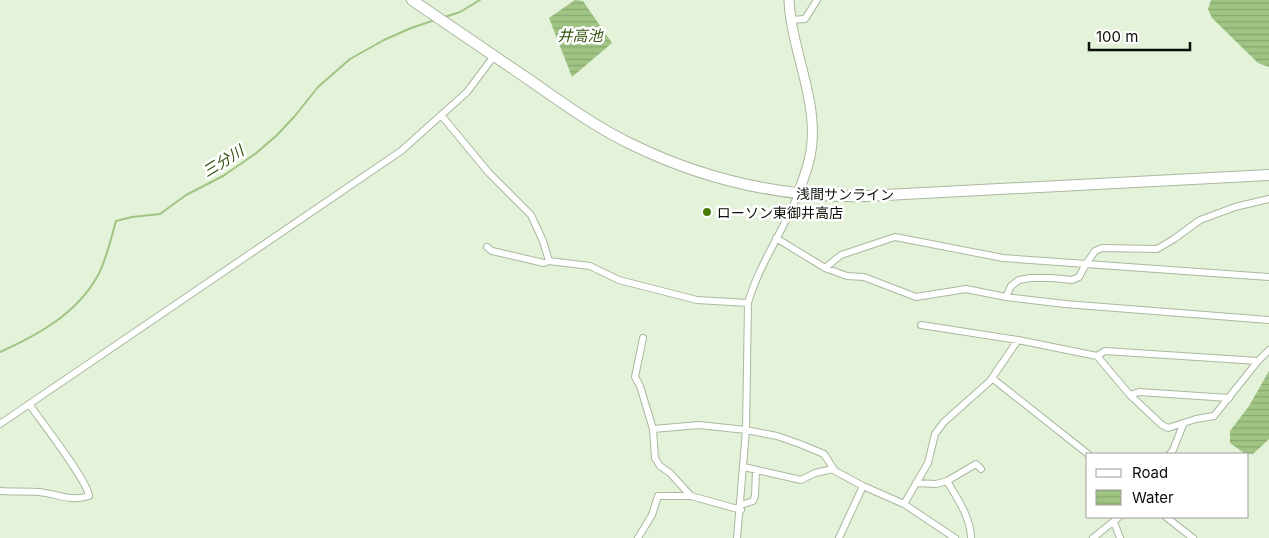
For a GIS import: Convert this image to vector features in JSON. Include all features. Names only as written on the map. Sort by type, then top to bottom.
[{"type":"main road","name":"浅間サンライン","points":[[412,0],[591,122],[648,152],[709,176],[744,185],[798,194],[843,197],[1269,175]]},
{"type":"street","points":[[737,538],[746,430],[748,304],[753,285],[762,265],[798,194],[811,148],[810,106],[790,20],[789,0]]},
{"type":"street","points":[[790,20],[805,20],[817,0]]},
{"type":"street","points":[[0,424],[401,152],[467,92],[494,56]]},
{"type":"street","points":[[441,115],[489,173],[531,215],[543,241],[549,261]]},
{"type":"street","points":[[1006,296],[1011,286],[1019,280],[1052,278],[1072,280],[1079,277],[1095,251],[1102,248],[1157,249],[1200,220],[1235,207],[1269,199]]},
{"type":"street","points":[[824,268],[841,255],[895,237],[1003,258],[1269,277]]},
{"type":"street","points":[[776,238],[824,268],[847,276],[864,277],[916,296],[966,289],[1065,304],[1269,320]]},
{"type":"street","points":[[487,247],[492,251],[544,263],[549,261],[590,266],[619,280],[697,300],[748,304]]},
{"type":"street","points":[[921,325],[1018,340],[1097,356],[1130,395],[1162,425],[1168,428],[1196,419],[1214,416],[1269,350]]},
{"type":"street","points":[[643,338],[635,377],[640,386],[653,429],[655,458],[660,466],[691,496]]},
{"type":"street","points":[[904,504],[928,463],[935,434],[944,422],[992,378],[1018,340]]},
{"type":"street","points":[[1097,356],[1105,350],[1258,362]]},
{"type":"street","points":[[992,378],[1087,453]]},
{"type":"street","points":[[1130,395],[1139,392],[1229,398]]},
{"type":"street","points":[[0,491],[40,492],[70,499],[89,496],[79,476],[29,404]]},
{"type":"street","points":[[653,429],[699,424],[777,436],[824,454],[833,469],[863,486],[904,504],[955,538]]},
{"type":"street","points":[[1171,453],[1183,424]]},
{"type":"street","points":[[916,483],[936,484],[947,481],[976,464],[981,469]]},
{"type":"street","points":[[744,467],[801,480],[816,473],[833,469]]},
{"type":"street","points":[[638,538],[652,515],[658,496],[691,496],[741,508],[756,496],[756,470]]},
{"type":"street","points":[[947,481],[964,512],[971,531],[971,538]]},
{"type":"street","points":[[839,538],[851,508],[863,486]]},
{"type":"street","points":[[1167,518],[1193,538]]},
{"type":"street","points":[[1093,538],[1116,519],[1120,538]]},
{"type":"water","name":"井高池","points":[[575,0],[583,1],[612,43],[572,77],[549,18]]},
{"type":"water","points":[[1211,0],[1269,0],[1269,67],[1258,63],[1212,18],[1208,9]]},
{"type":"water","points":[[1269,371],[1269,439],[1253,454],[1244,453],[1230,443],[1230,431],[1249,406]]},
{"type":"waterway","name":"三分川","points":[[445,17],[460,12],[480,0]]},
{"type":"waterway","name":"三分川","points":[[0,352],[42,331],[67,313],[78,302],[100,271],[116,221],[160,214],[186,195],[223,176],[255,154],[276,136],[318,87],[350,59],[384,40],[435,20]]},
{"type":"place","name":"ローソン東御井高店","points":[[707,212]]}]
